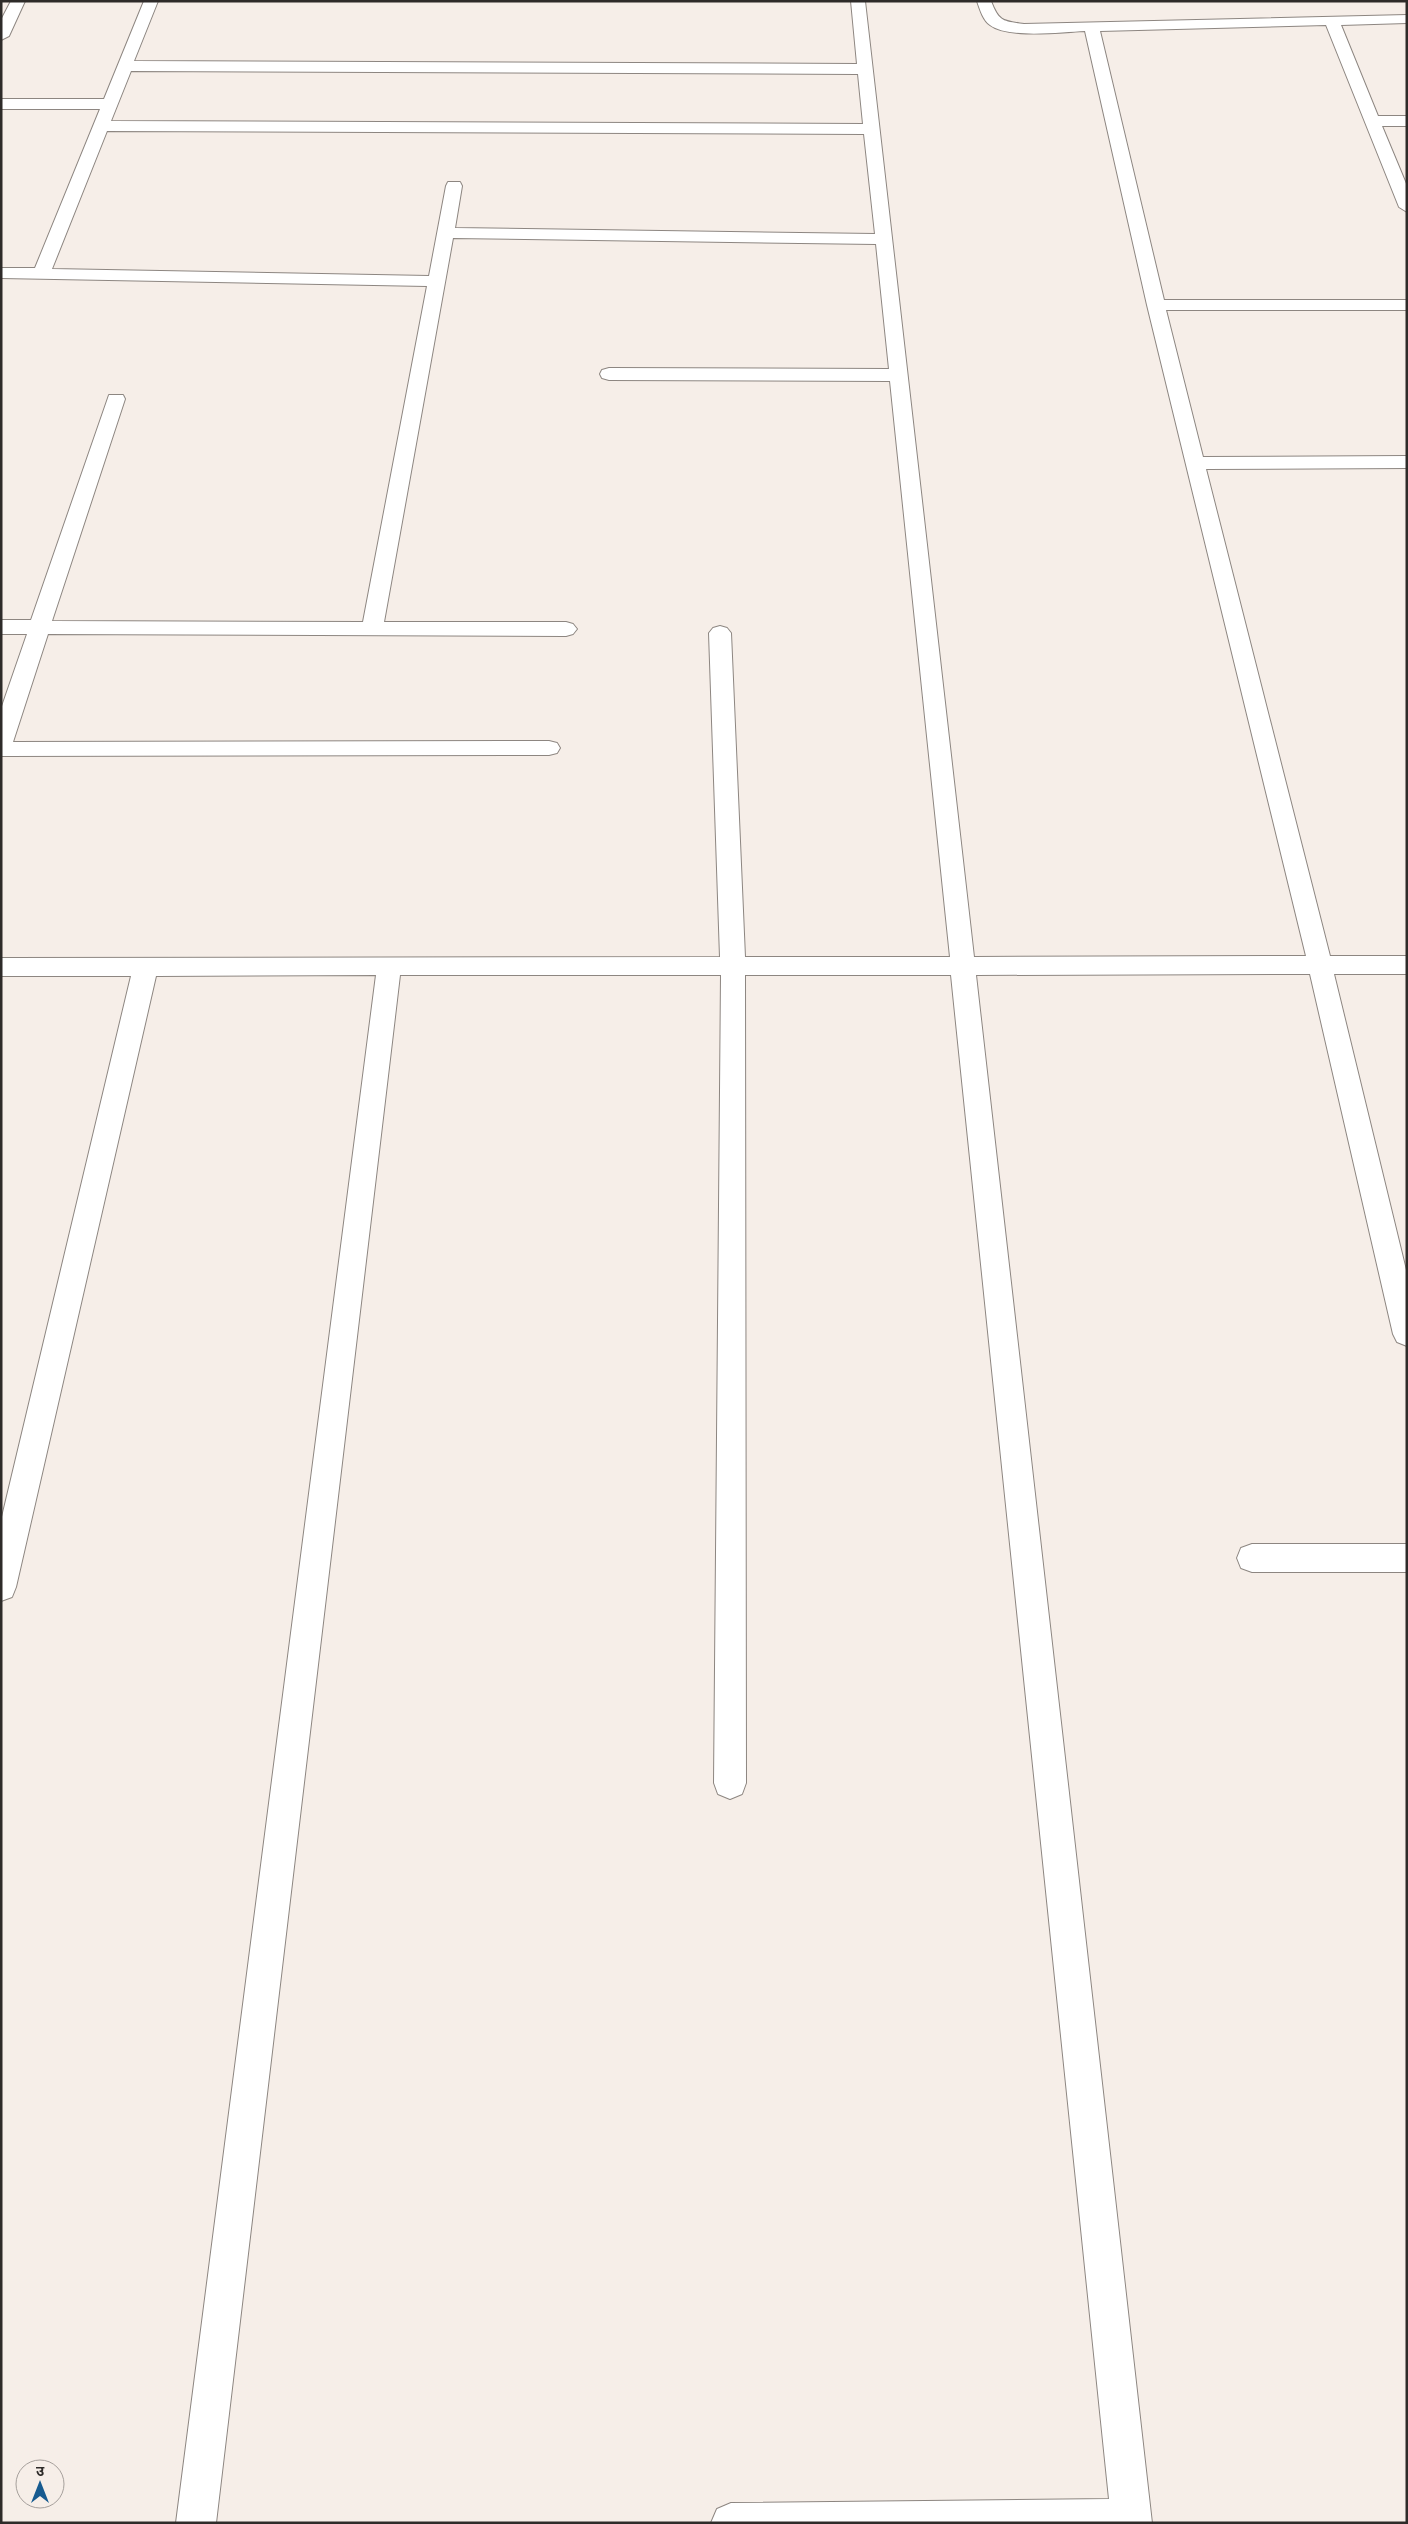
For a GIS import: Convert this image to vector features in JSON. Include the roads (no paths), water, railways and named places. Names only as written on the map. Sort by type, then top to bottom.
[{"type":"street","points":[[1,36],[18,1]]},
{"type":"street","points":[[41,274],[151,1]]},
{"type":"street","points":[[731,2523],[1132,2521],[858,1]]},
{"type":"street","points":[[984,1],[989,19],[996,24],[1024,28],[1091,26],[1210,16],[1331,20],[1407,19]]},
{"type":"street","points":[[1331,20],[1407,207]]},
{"type":"street","points":[[1091,26],[1156,305],[1402,1291],[1407,1334]]},
{"type":"street","points":[[125,66],[866,69]]},
{"type":"street","points":[[1,104],[110,104]]},
{"type":"street","points":[[1372,121],[1407,121]]},
{"type":"street","points":[[101,126],[872,129]]},
{"type":"street","points":[[372,628],[454,186]]},
{"type":"street","points":[[445,234],[884,239]]},
{"type":"street","points":[[1,273],[436,281]]},
{"type":"street","points":[[1156,305],[1407,304]]},
{"type":"street","points":[[609,374],[899,375]]},
{"type":"street","points":[[1,743],[116,399]]},
{"type":"street","points":[[1196,463],[1407,462]]},
{"type":"street","points":[[1,627],[566,629]]},
{"type":"street","points":[[720,633],[733,965],[730,1783]]},
{"type":"street","points":[[1,749],[549,748]]},
{"type":"street","points":[[1,967],[1407,965]]},
{"type":"street","points":[[1,1587],[146,966]]},
{"type":"street","points":[[196,2523],[389,966]]},
{"type":"street","points":[[1252,1558],[1407,1558]]}]
